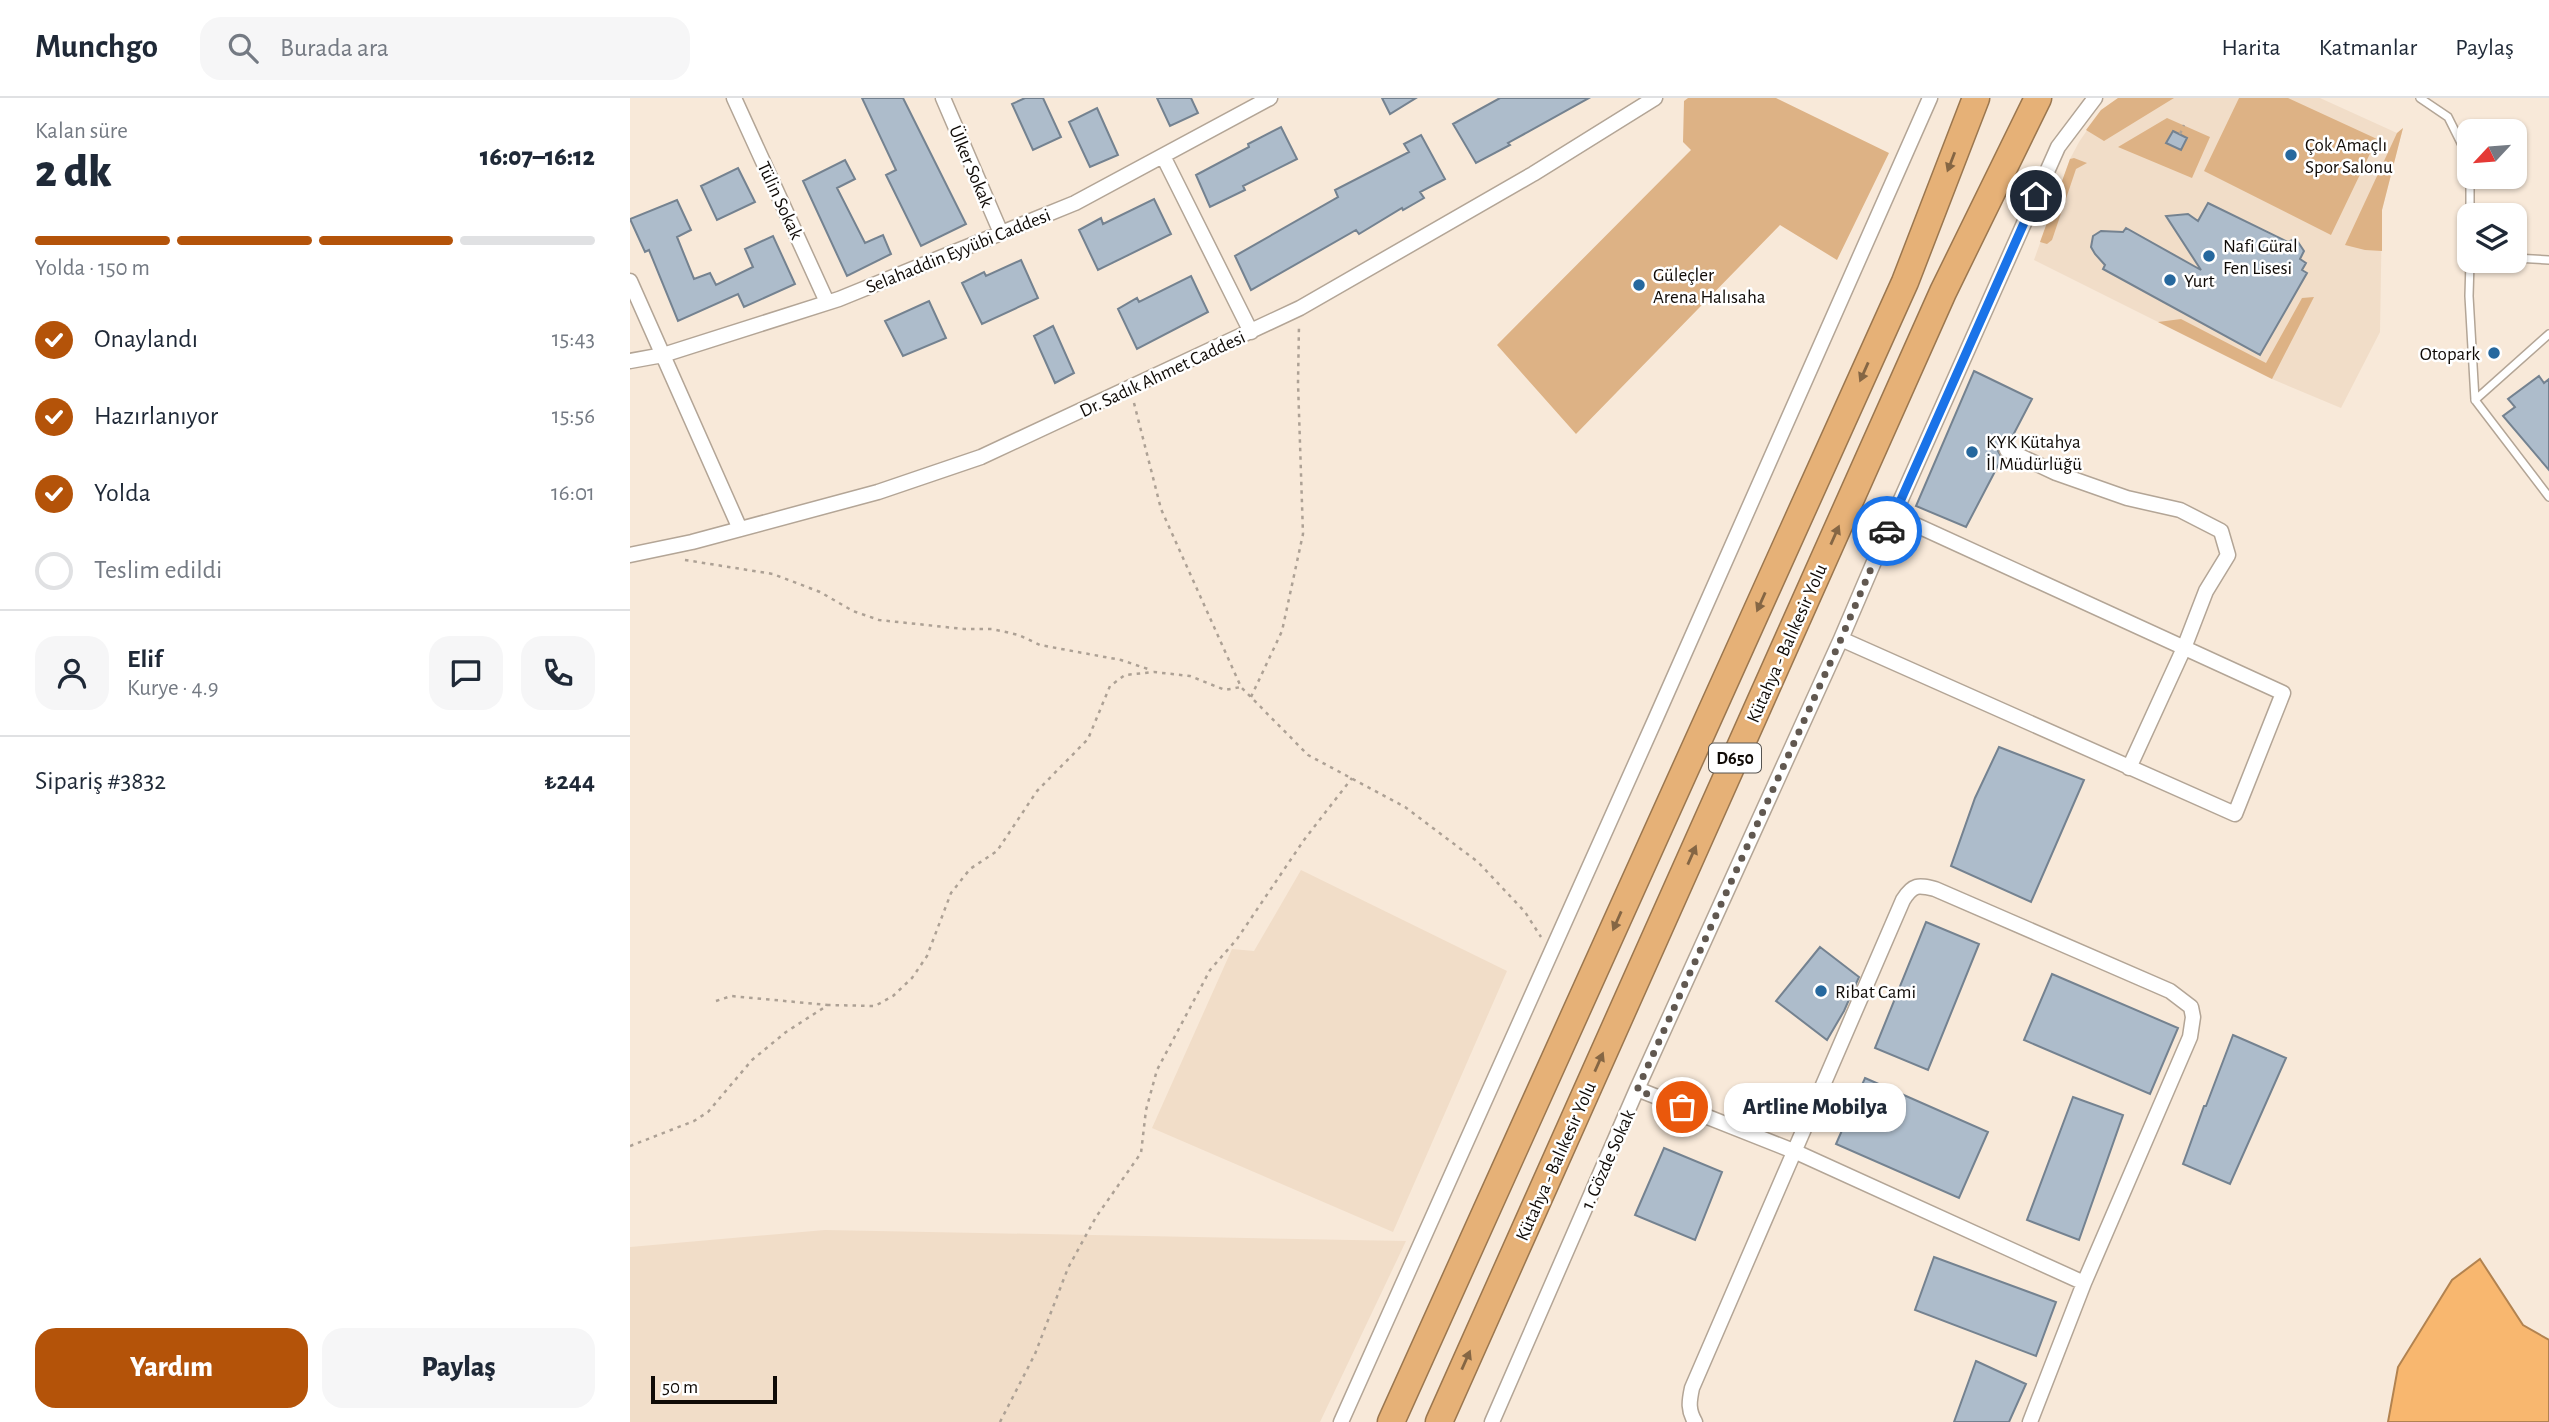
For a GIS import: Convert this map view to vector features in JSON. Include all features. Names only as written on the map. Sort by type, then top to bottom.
[{"type":"highway","name":"Kütahya - Balıkesir Yolu","points":[[1391,1422],[1905,282],[1976,98]]},
{"type":"highway","name":"Kütahya - Balıkesir Yolu","points":[[1439,1422],[1937,305],[2038,98]]},
{"type":"street","name":"Tülin Sokak","points":[[734,98],[828,302]]},
{"type":"street","name":"Ülker Sokak","points":[[943,98],[1001,233]]},
{"type":"street","name":"Selahaddin Eyyübi Caddesi","points":[[630,361],[663,355],[828,302],[1075,203],[1270,98]]},
{"type":"street","name":"Dr. Sadık Ahmet Caddesi","points":[[630,555],[878,492],[981,457],[1300,308],[1533,174],[1655,98]]},
{"type":"street","points":[[1341,1422],[1930,98]]},
{"type":"street","name":"1. Gözde Sokak","points":[[1492,1422],[1637,1090],[1841,639],[2058,147],[2095,98]]},
{"type":"street","points":[[1163,156],[1251,332]]},
{"type":"street","points":[[630,281],[740,529]]},
{"type":"street","points":[[2007,450],[2056,473],[2115,494],[2180,510],[2221,531],[2228,555],[2206,591],[2184,648],[2129,768]]},
{"type":"street","points":[[1841,639],[2235,814],[2283,693],[1894,515]]},
{"type":"street","points":[[1695,1422],[1690,1414],[1689,1403],[1692,1388],[1903,900],[1911,888],[1918,885],[1936,890],[2170,991],[2191,1007],[2193,1017],[2190,1037],[2084,1283],[2030,1422]]},
{"type":"street","points":[[1637,1090],[1796,1152],[2084,1283]]},
{"type":"lane","points":[[2420,98],[2448,117],[2457,135]]},
{"type":"lane","points":[[2527,259],[2549,260]]},
{"type":"lane","points":[[2470,273],[2475,400],[2549,497]]},
{"type":"lane","points":[[2475,400],[2549,334]]},
{"type":"path","points":[[2180,134],[2184,125]]},
{"type":"path","points":[[1251,697],[1282,631],[1303,534],[1298,383],[1300,308]]},
{"type":"path","points":[[1130,387],[1161,509],[1241,687],[1308,755],[1405,807],[1478,862],[1525,912],[1551,951]]},
{"type":"path","points":[[659,549],[691,563],[741,567],[774,574],[820,592],[853,611],[879,620],[964,629],[992,629],[1019,635],[1040,645],[1121,660],[1154,672]]},
{"type":"path","points":[[716,1002],[731,996],[828,1005],[874,1006],[893,996],[912,978],[928,956],[951,893],[970,869],[997,851],[1037,791],[1088,739],[1110,686],[1125,675],[1154,672],[1191,676],[1225,690],[1241,687]]},
{"type":"path","points":[[1000,1422],[1035,1354],[1069,1268],[1096,1217],[1141,1153],[1146,1110],[1157,1070],[1210,970],[1237,939],[1304,840],[1352,778]]},
{"type":"path","points":[[630,1146],[694,1121],[708,1112],[752,1060],[786,1032],[828,1005]]},
{"type":"shaded area","name":"Güleçler Arena Halısaha","points":[[1688,98],[1776,98],[1889,153],[1837,260],[1780,225],[1576,434],[1497,345],[1691,150],[1683,142],[1684,101]]},
{"type":"shaded area","name":"Nafi Güral Fen Lisesi","points":[[2118,98],[2320,98],[2397,133],[2403,128],[2382,210],[2380,332],[2341,408],[2272,379],[2034,260],[2070,159],[2101,110]]},
{"type":"shaded area","points":[[2118,98],[2174,98],[2104,141],[2086,130],[2101,110]]},
{"type":"shaded area","name":"Çok Amaçlı Spor Salonu","points":[[2239,98],[2288,98],[2377,139],[2331,235],[2204,171]]},
{"type":"shaded area","points":[[2167,118],[2210,137],[2192,178],[2118,147]]},
{"type":"shaded area","points":[[2403,128],[2382,210],[2382,251],[2345,245],[2397,133]]},
{"type":"shaded area","points":[[2070,159],[2087,163],[2076,169],[2052,240],[2047,244],[2040,242]]},
{"type":"shaded area","points":[[2314,297],[2272,379],[2158,322],[2181,319],[2266,363],[2302,298]]},
{"type":"shaded area","points":[[1301,870],[1507,971],[1393,1232],[1152,1128],[1232,949],[1254,951]]},
{"type":"shaded area","points":[[825,1230],[1406,1241],[1320,1422],[630,1422],[630,1247]]},
{"type":"shaded area","points":[[2480,1259],[2523,1325],[2549,1340],[2549,1422],[2388,1422],[2398,1367],[2452,1280]]},
{"type":"building","points":[[862,98],[903,98],[966,224],[921,246],[886,175],[896,170]]},
{"type":"building","points":[[1025,98],[1043,98],[1061,137],[1033,150],[1012,104]]},
{"type":"building","points":[[1157,98],[1191,98],[1198,113],[1170,126]]},
{"type":"building","points":[[1382,98],[1416,98],[1390,114]]},
{"type":"building","points":[[1500,98],[1589,98],[1476,163],[1453,124]]},
{"type":"building","points":[[1097,108],[1118,155],[1090,167],[1069,122]]},
{"type":"building","points":[[1281,127],[1297,159],[1243,186],[1245,190],[1210,207],[1196,175]]},
{"type":"building","points":[[2173,131],[2187,138],[2181,150],[2166,143]]},
{"type":"building","points":[[1421,135],[1445,179],[1420,192],[1424,198],[1359,234],[1356,230],[1251,290],[1235,256],[1338,197],[1335,190],[1409,152],[1404,144]]},
{"type":"building","points":[[845,160],[855,179],[837,188],[865,243],[883,235],[891,254],[847,276],[803,181]]},
{"type":"building","points":[[738,168],[755,202],[717,220],[701,186]]},
{"type":"building","points":[[1154,199],[1171,234],[1098,270],[1079,230],[1101,218],[1103,224]]},
{"type":"building","points":[[677,200],[691,230],[677,237],[694,279],[710,273],[716,285],[753,267],[745,249],[773,236],[795,284],[744,307],[738,294],[678,321],[649,250],[645,252],[630,219]]},
{"type":"building","points":[[2208,203],[2288,242],[2298,242],[2304,251],[2300,259],[2306,263],[2302,270],[2307,273],[2260,355],[2103,269],[2105,265],[2091,247],[2093,236],[2101,231],[2123,232],[2126,228],[2201,270],[2166,216],[2188,214],[2198,221]]},
{"type":"building","points":[[1021,260],[1038,298],[982,324],[962,283],[984,272],[986,276]]},
{"type":"building","points":[[1191,276],[1208,312],[1137,349],[1118,309],[1137,298],[1139,302]]},
{"type":"building","points":[[929,301],[946,338],[903,356],[885,321]]},
{"type":"building","points":[[1053,326],[1074,373],[1055,383],[1034,336]]},
{"type":"building","name":"KYK Kütahya İl Müdürlüğü","points":[[1974,371],[2032,399],[2010,441],[1999,445],[1998,451],[2002,458],[1966,527],[1916,506]]},
{"type":"building","points":[[2539,376],[2544,383],[2549,379],[2549,470],[2503,416],[2515,407],[2508,399]]},
{"type":"building","points":[[1999,747],[2084,780],[2031,902],[1951,866],[1975,798]]},
{"type":"building","points":[[1926,922],[1979,944],[1928,1070],[1875,1048]]},
{"type":"building","name":"Ribat Cami","points":[[1820,947],[1859,977],[1827,1040],[1776,1001]]},
{"type":"building","points":[[2052,974],[2178,1028],[2150,1094],[2024,1040]]},
{"type":"building","points":[[2233,1035],[2286,1058],[2230,1184],[2183,1164]]},
{"type":"building","points":[[1865,1078],[1988,1132],[1959,1198],[1836,1144]]},
{"type":"building","points":[[2073,1097],[2123,1115],[2079,1240],[2027,1220]]},
{"type":"building","points":[[1664,1148],[1722,1172],[1695,1240],[1635,1215]]},
{"type":"building","points":[[1934,1257],[2056,1302],[2036,1356],[1915,1310]]},
{"type":"building","points":[[1976,1361],[2026,1384],[2009,1422],[1954,1422]]},
{"type":"way so far","points":[[1682,1107],[1637,1090],[1841,639],[1887,531]]},
{"type":"place","name":"Çok Amaçlı Spor Salonu","points":[[2291,155]]},
{"type":"place","name":"Nafi Güral Fen Lisesi","points":[[2209,256]]},
{"type":"place","name":"Yurt","points":[[2170,280]]},
{"type":"place","name":"Güleçler Arena Halısaha","points":[[1639,285]]},
{"type":"place","name":"Otopark","points":[[2494,353]]},
{"type":"place","name":"KYK Kütahya İl Müdürlüğü","points":[[1972,452]]},
{"type":"place","name":"Ribat Cami","points":[[1821,991]]},
{"type":"place","name":"Artline Mobilya","points":[[1682,1107]]},
{"type":"route","points":[[1887,531],[2036,196]]}]
